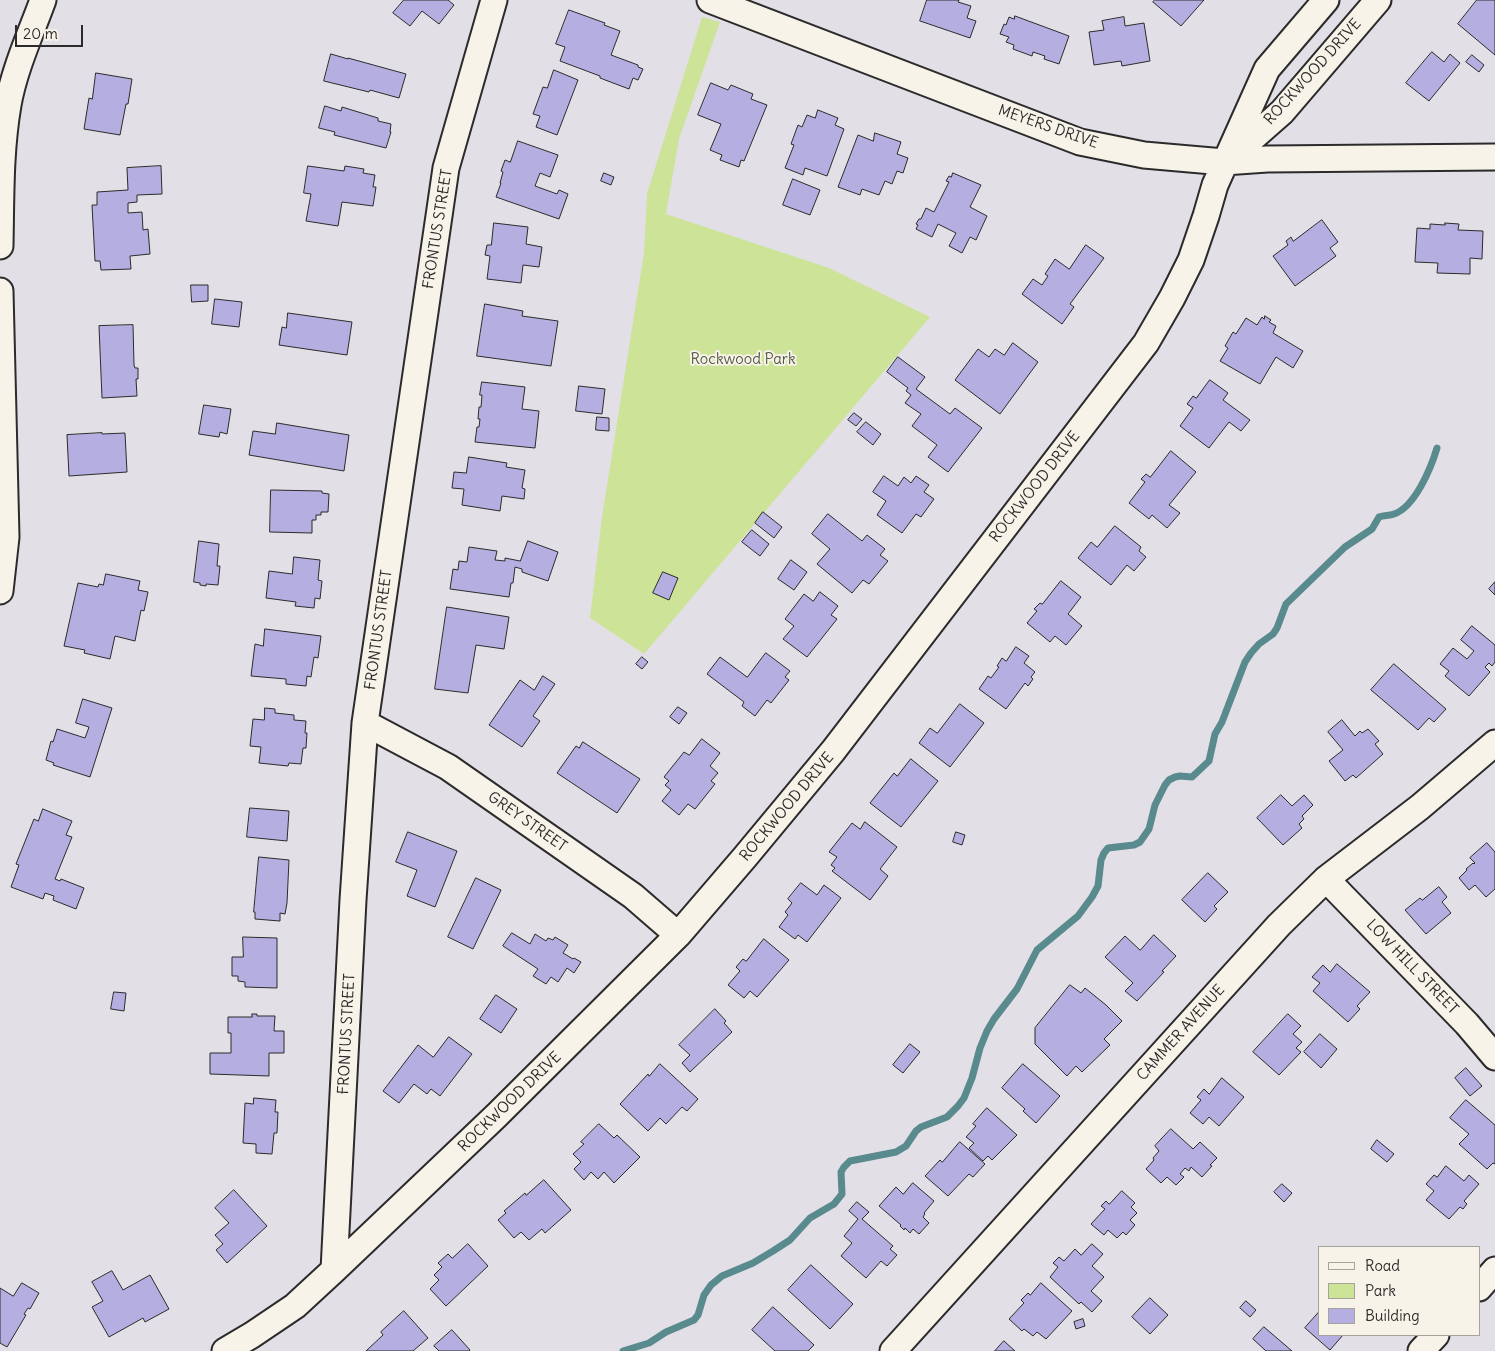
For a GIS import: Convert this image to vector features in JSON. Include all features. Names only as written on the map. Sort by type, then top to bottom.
[{"type":"street","points":[[0,246],[3,141],[8,103],[43,0]]},
{"type":"street","name":"FRONTUS STREET","points":[[334,1270],[365,723],[446,168],[494,0]]},
{"type":"street","name":"MEYERS DRIVE","points":[[710,0],[1080,142],[1144,155],[1224,162],[1267,159],[1495,157]]},
{"type":"street","name":"ROCKWOOD DRIVE","points":[[225,1351],[295,1306],[496,1116],[678,935],[833,751],[1146,343],[1191,260],[1224,162],[1267,69],[1326,0]]},
{"type":"street","name":"ROCKWOOD DRIVE","points":[[1224,162],[1282,112],[1378,0]]},
{"type":"street","points":[[0,290],[6,537],[0,591]]},
{"type":"street","name":"GREY STREET","points":[[365,723],[448,767],[633,896],[678,935]]},
{"type":"street","name":"CAMMER AVENUE","points":[[893,1351],[1279,925],[1326,879],[1420,807],[1495,743]]},
{"type":"street","name":"LOW HILL STREET","points":[[1326,879],[1467,1024],[1495,1057]]},
{"type":"street","points":[[1480,1287],[1495,1270]]},
{"type":"street","points":[[1422,1351],[1435,1336]]},
{"type":"green space","name":"Rockwood Park","points":[[702,17],[720,22],[679,139],[666,214],[829,268],[930,317],[644,654],[590,618],[602,517],[644,253],[647,194]]},
{"type":"building","points":[[404,0],[448,0],[454,5],[439,24],[422,11],[410,26],[393,13]]},
{"type":"building","points":[[927,0],[959,0],[958,2],[971,6],[967,18],[976,21],[970,38],[920,21]]},
{"type":"building","points":[[1155,0],[1204,0],[1181,26],[1153,2]]},
{"type":"building","points":[[1477,0],[1495,0],[1495,55],[1458,24]]},
{"type":"building","points":[[569,10],[605,23],[604,25],[620,31],[611,55],[638,65],[638,67],[643,69],[638,80],[633,78],[629,89],[560,61],[565,47],[556,44]]},
{"type":"building","points":[[1015,16],[1069,36],[1059,64],[1044,59],[1045,56],[1033,52],[1032,56],[1013,49],[1014,45],[1006,42],[1009,37],[1000,34],[1009,17],[1014,19]]},
{"type":"building","points":[[1124,17],[1125,26],[1144,23],[1150,61],[1122,66],[1121,61],[1094,65],[1089,32],[1104,30],[1102,21]]},
{"type":"building","points":[[1432,52],[1444,62],[1450,54],[1460,63],[1429,101],[1406,83]]},
{"type":"building","points":[[331,54],[406,74],[399,98],[324,81]]},
{"type":"building","points":[[1472,55],[1484,65],[1479,72],[1466,62]]},
{"type":"building","points":[[554,70],[578,80],[557,135],[536,127],[540,116],[533,114],[543,87],[547,88]]},
{"type":"building","points":[[96,73],[132,79],[120,135],[84,129],[89,98],[92,99]]},
{"type":"building","points":[[711,83],[728,90],[731,85],[753,94],[751,99],[767,105],[744,161],[741,160],[739,167],[720,160],[722,155],[710,150],[721,124],[698,115]]},
{"type":"building","points":[[325,106],[341,111],[342,107],[391,124],[391,132],[386,148],[334,135],[335,132],[319,128]]},
{"type":"building","points":[[818,110],[838,118],[835,125],[844,129],[827,176],[805,168],[803,175],[785,168],[794,145],[791,144],[798,125],[802,127],[807,115],[815,118]]},
{"type":"building","points":[[875,133],[901,142],[897,154],[908,158],[903,173],[897,171],[892,184],[885,181],[879,195],[862,189],[860,195],[838,187],[858,135],[873,141]]},
{"type":"building","points":[[518,141],[558,155],[550,177],[540,173],[535,186],[557,194],[559,190],[568,194],[559,219],[496,197],[501,183],[503,172],[501,171],[505,160],[510,162]]},
{"type":"building","points":[[161,166],[162,194],[137,195],[137,202],[128,203],[128,213],[142,212],[143,230],[148,229],[150,254],[130,256],[131,269],[101,270],[100,261],[95,261],[92,205],[97,205],[97,192],[128,190],[127,168]]},
{"type":"building","points":[[308,166],[344,171],[345,166],[364,169],[363,173],[375,175],[373,187],[376,187],[373,206],[342,202],[338,226],[306,221],[311,194],[304,193]]},
{"type":"building","points":[[604,173],[614,177],[611,185],[601,181]]},
{"type":"building","points":[[953,173],[981,185],[970,207],[987,216],[976,240],[970,237],[962,253],[949,246],[956,233],[938,224],[932,237],[916,229],[918,225],[916,224],[921,219],[926,208],[934,212],[949,182],[946,181]]},
{"type":"building","points":[[793,179],[820,190],[810,215],[783,205]]},
{"type":"building","points":[[1322,220],[1338,242],[1330,248],[1336,256],[1295,286],[1273,256],[1288,245],[1286,241],[1291,237],[1293,241]]},
{"type":"building","points":[[494,223],[528,227],[526,244],[542,247],[539,267],[523,265],[521,283],[487,279],[490,256],[485,255],[487,245],[491,245]]},
{"type":"building","points":[[1445,223],[1459,224],[1458,230],[1483,231],[1482,259],[1470,258],[1470,274],[1437,273],[1438,263],[1415,262],[1417,228],[1430,229],[1430,224],[1445,225]]},
{"type":"building","points":[[1086,245],[1104,258],[1070,304],[1074,307],[1062,324],[1022,294],[1033,279],[1042,285],[1048,276],[1045,274],[1055,259],[1069,269]]},
{"type":"building","points":[[191,285],[208,285],[208,301],[192,302]]},
{"type":"building","points":[[215,299],[242,302],[239,327],[212,324]]},
{"type":"building","points":[[485,304],[523,311],[522,316],[558,321],[551,366],[477,356]]},
{"type":"building","points":[[288,313],[352,322],[347,355],[279,345],[282,327],[286,328]]},
{"type":"building","points":[[1265,316],[1271,320],[1269,322],[1276,326],[1273,333],[1303,351],[1293,368],[1276,357],[1260,384],[1220,361],[1228,348],[1225,346],[1233,332],[1236,334],[1246,318],[1257,325],[1262,317],[1264,319]]},
{"type":"building","points":[[133,325],[134,365],[135,368],[138,368],[138,379],[136,379],[137,396],[102,398],[99,326]]},
{"type":"building","points":[[1013,343],[1038,362],[1000,414],[955,380],[978,349],[989,357],[995,349],[1004,355]]},
{"type":"building","points":[[898,357],[925,377],[916,389],[950,414],[955,408],[982,428],[948,472],[928,457],[937,445],[912,426],[921,414],[905,403],[911,395],[906,391],[908,388],[887,372]]},
{"type":"building","points":[[1210,380],[1228,393],[1223,400],[1250,420],[1241,431],[1229,422],[1209,448],[1180,426],[1193,408],[1187,404],[1193,396],[1196,398]]},
{"type":"building","points":[[482,382],[525,387],[522,409],[539,411],[535,448],[475,442],[480,419],[478,419],[479,407],[481,407]]},
{"type":"building","points":[[579,386],[605,389],[602,414],[576,411]]},
{"type":"building","points":[[204,405],[231,409],[227,434],[220,432],[219,437],[199,434]]},
{"type":"building","points":[[854,413],[862,419],[856,426],[848,420]]},
{"type":"building","points":[[597,417],[609,418],[609,431],[596,430]]},
{"type":"building","points":[[866,422],[881,434],[873,445],[857,432]]},
{"type":"building","points":[[277,423],[349,435],[344,471],[249,455],[253,431],[275,434]]},
{"type":"building","points":[[125,433],[127,472],[69,476],[67,435]]},
{"type":"building","points":[[1171,451],[1196,472],[1169,505],[1180,513],[1167,528],[1152,515],[1149,519],[1129,503],[1145,482],[1141,479],[1146,474],[1150,477]]},
{"type":"building","points":[[469,457],[507,463],[506,467],[525,470],[522,488],[525,489],[524,499],[502,496],[500,511],[462,505],[464,489],[452,488],[454,472],[466,473]]},
{"type":"building","points":[[884,476],[898,486],[904,477],[911,483],[916,476],[929,485],[924,492],[934,499],[921,517],[916,514],[902,533],[877,515],[886,501],[873,492]]},
{"type":"building","points":[[271,490],[322,491],[322,493],[329,494],[328,512],[321,512],[321,515],[316,515],[316,520],[312,520],[312,533],[270,532]]},
{"type":"building","points":[[763,512],[782,527],[774,538],[755,523]]},
{"type":"building","points":[[828,514],[862,541],[867,535],[885,549],[880,555],[888,561],[869,584],[863,580],[852,593],[817,564],[830,549],[812,534]]},
{"type":"building","points":[[1115,526],[1141,547],[1139,551],[1146,557],[1134,571],[1127,565],[1111,585],[1078,558],[1091,542],[1097,547]]},
{"type":"building","points":[[752,530],[769,544],[760,556],[742,542]]},
{"type":"building","points":[[199,541],[219,544],[217,566],[220,566],[218,585],[206,584],[206,586],[194,582]]},
{"type":"building","points":[[528,541],[558,552],[548,581],[522,572],[522,569],[515,567],[509,597],[450,589],[453,569],[458,570],[459,561],[467,562],[469,547],[497,551],[495,560],[505,561],[505,558],[520,561]]},
{"type":"building","points":[[294,557],[320,560],[318,580],[322,581],[320,599],[315,598],[314,608],[295,606],[296,602],[266,598],[269,571],[292,574]]},
{"type":"building","points":[[791,560],[807,572],[794,590],[778,579]]},
{"type":"building","points":[[663,572],[678,578],[669,600],[653,593]]},
{"type":"building","points":[[106,574],[140,581],[138,590],[148,592],[144,611],[141,610],[135,641],[115,636],[110,659],[84,653],[85,650],[64,646],[78,583],[98,587],[99,584],[103,585]]},
{"type":"building","points":[[1061,581],[1081,597],[1068,614],[1082,626],[1066,645],[1055,636],[1050,642],[1027,623],[1037,611],[1034,609],[1040,603],[1042,604]]},
{"type":"building","points":[[1495,582],[1495,595],[1489,589]]},
{"type":"building","points":[[820,592],[838,606],[831,615],[837,619],[807,657],[783,639],[794,626],[785,619],[804,594],[813,601]]},
{"type":"building","points":[[447,607],[509,617],[504,649],[476,645],[468,693],[435,689]]},
{"type":"building","points":[[1472,626],[1495,645],[1495,662],[1492,666],[1489,663],[1485,667],[1490,672],[1469,696],[1445,676],[1449,671],[1440,664],[1453,648],[1467,659],[1474,651],[1461,640]]},
{"type":"building","points":[[265,629],[321,636],[318,658],[314,657],[311,677],[307,676],[306,686],[286,684],[286,679],[251,676],[255,644],[263,646]]},
{"type":"building","points":[[1016,647],[1029,656],[1024,663],[1035,672],[1028,686],[1025,683],[1006,709],[979,689],[988,676],[991,678],[999,667],[997,666],[1002,658],[1006,661]]},
{"type":"building","points":[[766,653],[790,671],[785,677],[789,680],[771,703],[767,700],[755,716],[742,706],[744,702],[707,674],[720,657],[747,677]]},
{"type":"building","points":[[642,657],[648,662],[642,669],[636,664]]},
{"type":"building","points":[[1394,664],[1446,709],[1434,722],[1429,718],[1418,730],[1371,690]]},
{"type":"building","points":[[543,676],[555,684],[533,716],[540,721],[522,747],[489,725],[520,680],[534,690]]},
{"type":"building","points":[[83,699],[112,708],[90,777],[53,765],[54,763],[46,760],[51,741],[53,742],[57,729],[85,738],[89,727],[76,723]]},
{"type":"building","points":[[960,704],[984,723],[950,767],[919,743],[930,728],[937,733]]},
{"type":"building","points":[[678,707],[687,713],[679,724],[670,717]]},
{"type":"building","points":[[265,708],[275,709],[275,713],[294,715],[294,720],[306,721],[306,748],[303,748],[301,764],[289,763],[288,766],[259,763],[261,747],[250,746],[253,719],[264,720]]},
{"type":"building","points":[[1342,720],[1355,736],[1360,731],[1362,733],[1368,729],[1379,741],[1375,744],[1383,754],[1356,778],[1353,775],[1345,781],[1329,761],[1343,750],[1328,732]]},
{"type":"building","points":[[702,739],[720,753],[710,766],[718,773],[711,781],[715,784],[695,809],[688,804],[679,815],[662,801],[671,790],[665,785],[669,781],[664,777],[684,752],[689,755]]},
{"type":"building","points":[[583,742],[640,779],[617,813],[557,773],[576,746],[579,748]]},
{"type":"building","points":[[911,759],[938,781],[901,827],[870,803],[894,773],[897,776]]},
{"type":"building","points":[[1281,795],[1292,806],[1304,795],[1313,805],[1302,816],[1304,819],[1299,824],[1302,828],[1283,845],[1257,818]]},
{"type":"building","points":[[250,808],[289,811],[287,841],[247,837]]},
{"type":"building","points":[[43,809],[72,821],[66,835],[72,837],[55,879],[60,881],[61,879],[84,888],[76,909],[53,900],[54,896],[45,893],[43,899],[11,887],[19,865],[16,864],[34,819],[38,821]]},
{"type":"building","points":[[865,822],[897,847],[880,869],[888,876],[870,900],[832,871],[835,868],[831,865],[837,857],[829,852],[852,823],[860,829]]},
{"type":"building","points":[[408,832],[457,851],[435,907],[407,896],[417,870],[396,862]]},
{"type":"building","points":[[956,832],[965,835],[962,845],[953,842]]},
{"type":"building","points":[[1487,843],[1495,852],[1495,889],[1486,897],[1475,885],[1469,890],[1459,878],[1466,869],[1475,863],[1470,858]]},
{"type":"building","points":[[259,857],[289,860],[287,903],[285,914],[280,913],[280,921],[255,919]]},
{"type":"building","points":[[1208,873],[1228,892],[1214,906],[1217,909],[1205,922],[1182,900]]},
{"type":"building","points":[[476,878],[501,890],[473,949],[448,937]]},
{"type":"building","points":[[801,883],[817,895],[824,885],[841,898],[807,942],[798,935],[795,939],[779,927],[788,915],[785,912],[792,903],[788,899]]},
{"type":"building","points":[[1439,887],[1447,897],[1442,902],[1451,913],[1426,934],[1405,910],[1420,898],[1422,900]]},
{"type":"building","points":[[512,933],[530,944],[535,934],[546,941],[548,938],[553,940],[555,937],[568,945],[563,953],[581,962],[574,973],[567,968],[558,982],[551,977],[546,984],[533,976],[538,969],[503,946]]},
{"type":"building","points":[[1154,935],[1176,956],[1137,1001],[1125,991],[1133,983],[1105,957],[1125,936],[1140,950]]},
{"type":"building","points":[[243,937],[277,938],[277,988],[245,987],[245,982],[238,981],[238,976],[232,976],[232,957],[243,957]]},
{"type":"building","points":[[764,939],[789,960],[757,997],[750,991],[744,998],[728,985],[740,971],[736,967],[743,959],[746,961]]},
{"type":"building","points":[[1337,964],[1370,992],[1357,1006],[1360,1009],[1348,1022],[1313,991],[1320,983],[1312,977],[1323,965],[1330,972]]},
{"type":"building","points":[[1070,985],[1081,993],[1085,988],[1122,1021],[1104,1039],[1110,1045],[1082,1072],[1076,1066],[1067,1076],[1035,1044],[1035,1028]]},
{"type":"building","points":[[114,992],[126,993],[124,1011],[111,1009]]},
{"type":"building","points":[[496,995],[517,1009],[501,1033],[480,1019]]},
{"type":"building","points":[[715,1009],[726,1021],[724,1023],[732,1032],[690,1072],[682,1063],[690,1055],[679,1045]]},
{"type":"building","points":[[252,1014],[257,1014],[257,1016],[275,1016],[274,1031],[284,1031],[284,1053],[269,1053],[269,1076],[210,1074],[210,1053],[231,1053],[231,1033],[228,1033],[228,1017],[252,1017]]},
{"type":"building","points":[[1288,1014],[1301,1026],[1293,1034],[1302,1042],[1296,1048],[1301,1052],[1279,1075],[1253,1052]]},
{"type":"building","points":[[1320,1034],[1337,1049],[1321,1068],[1304,1052]]},
{"type":"building","points":[[449,1037],[472,1054],[440,1096],[431,1089],[427,1094],[414,1084],[399,1103],[383,1091],[418,1045],[433,1057]]},
{"type":"building","points":[[910,1044],[920,1052],[903,1073],[893,1065]]},
{"type":"building","points":[[660,1064],[698,1099],[687,1111],[682,1107],[666,1124],[660,1118],[648,1131],[620,1104]]},
{"type":"building","points":[[1023,1064],[1060,1096],[1036,1123],[1023,1111],[1025,1109],[1002,1088]]},
{"type":"building","points":[[1466,1068],[1482,1086],[1470,1096],[1455,1078]]},
{"type":"building","points":[[1222,1078],[1244,1097],[1219,1126],[1209,1117],[1203,1124],[1190,1113],[1201,1100],[1197,1097],[1204,1089],[1209,1094]]},
{"type":"building","points":[[254,1098],[276,1100],[275,1112],[278,1112],[277,1133],[274,1133],[272,1154],[256,1153],[256,1144],[243,1143],[245,1103],[253,1104]]},
{"type":"building","points":[[1466,1100],[1495,1125],[1495,1164],[1493,1163],[1487,1169],[1459,1144],[1469,1134],[1450,1118]]},
{"type":"building","points":[[987,1108],[1017,1135],[992,1160],[988,1156],[983,1161],[969,1148],[974,1143],[966,1137],[976,1126],[973,1124]]},
{"type":"building","points":[[599,1124],[614,1138],[617,1135],[640,1157],[614,1183],[604,1172],[598,1179],[591,1172],[584,1180],[574,1169],[581,1162],[573,1154],[584,1144],[581,1142]]},
{"type":"building","points":[[1171,1129],[1193,1149],[1200,1142],[1217,1158],[1202,1177],[1191,1167],[1189,1171],[1185,1168],[1180,1174],[1184,1177],[1176,1185],[1167,1177],[1161,1183],[1146,1169],[1159,1151],[1155,1146]]},
{"type":"building","points":[[1377,1140],[1394,1154],[1387,1162],[1371,1149]]},
{"type":"building","points":[[960,1142],[985,1164],[973,1177],[969,1174],[948,1196],[925,1176],[940,1160],[942,1162]]},
{"type":"building","points":[[1446,1166],[1464,1181],[1469,1175],[1479,1184],[1464,1201],[1467,1204],[1463,1209],[1460,1207],[1449,1219],[1426,1200],[1434,1191],[1426,1184],[1434,1175],[1437,1177]]},
{"type":"building","points":[[544,1180],[571,1210],[545,1233],[542,1229],[529,1240],[521,1232],[514,1238],[498,1220],[506,1213],[504,1211]]},
{"type":"building","points":[[913,1183],[934,1201],[923,1217],[929,1223],[919,1234],[913,1229],[910,1233],[905,1228],[904,1230],[901,1225],[879,1206],[896,1187],[903,1194]]},
{"type":"building","points":[[1282,1184],[1292,1193],[1284,1202],[1274,1192]]},
{"type":"building","points":[[234,1190],[267,1226],[227,1263],[216,1250],[223,1244],[215,1235],[229,1223],[215,1208]]},
{"type":"building","points":[[1122,1191],[1135,1203],[1131,1207],[1137,1213],[1130,1220],[1135,1225],[1126,1235],[1123,1232],[1117,1238],[1108,1230],[1104,1235],[1091,1224],[1105,1209],[1101,1206],[1106,1201],[1109,1204]]},
{"type":"building","points":[[857,1202],[869,1212],[862,1219],[893,1246],[890,1249],[897,1255],[887,1266],[881,1261],[866,1278],[841,1256],[852,1243],[844,1236],[858,1219],[849,1211]]},
{"type":"building","points":[[468,1244],[488,1266],[446,1306],[430,1289],[439,1280],[434,1275],[442,1267],[438,1263],[448,1254],[452,1258]]},
{"type":"building","points":[[1092,1244],[1103,1254],[1092,1266],[1104,1277],[1091,1291],[1102,1301],[1092,1312],[1081,1302],[1079,1304],[1050,1277],[1058,1267],[1053,1263],[1059,1257],[1064,1261],[1075,1249],[1081,1255]]},
{"type":"building","points":[[811,1265],[853,1304],[830,1329],[788,1290]]},
{"type":"building","points":[[112,1271],[123,1290],[150,1275],[169,1309],[145,1322],[143,1318],[109,1337],[92,1307],[103,1301],[92,1282]]},
{"type":"building","points":[[22,1283],[39,1293],[30,1309],[28,1308],[24,1314],[26,1315],[7,1347],[0,1343],[0,1288],[13,1296]]},
{"type":"building","points":[[1041,1283],[1072,1311],[1046,1339],[1037,1332],[1033,1336],[1024,1329],[1022,1331],[1009,1319],[1024,1303],[1021,1300],[1028,1293],[1030,1295]]},
{"type":"building","points":[[1150,1298],[1168,1315],[1150,1334],[1132,1317]]},
{"type":"building","points":[[1246,1301],[1256,1310],[1250,1317],[1240,1308]]},
{"type":"building","points":[[773,1307],[814,1345],[808,1351],[775,1351],[752,1330]]},
{"type":"building","points":[[404,1311],[428,1338],[413,1351],[366,1351],[383,1335],[381,1332]]},
{"type":"building","points":[[1318,1313],[1318,1336],[1342,1336],[1330,1350],[1305,1328]]},
{"type":"building","points":[[1083,1319],[1085,1326],[1076,1329],[1074,1322]]},
{"type":"building","points":[[1264,1327],[1292,1351],[1266,1351],[1253,1339]]},
{"type":"building","points":[[452,1330],[469,1351],[439,1351],[434,1346]]},
{"type":"building","points":[[1004,1341],[1015,1351],[995,1351]]},
{"type":"waterway","points":[[623,1351],[649,1343],[666,1332],[694,1320],[698,1315],[704,1295],[711,1285],[722,1276],[753,1263],[790,1240],[810,1218],[834,1204],[842,1194],[841,1172],[850,1161],[896,1152],[906,1146],[921,1127],[947,1117],[958,1106],[964,1098],[972,1078],[987,1031],[1017,989],[1037,950],[1078,916],[1092,897],[1098,886],[1101,860],[1104,853],[1108,848],[1134,845],[1140,842],[1149,829],[1155,805],[1169,780],[1180,776],[1192,777],[1209,761],[1215,734],[1222,722],[1245,662],[1259,644],[1273,634],[1286,604],[1345,547],[1372,529],[1379,517],[1394,514],[1409,504],[1421,486],[1437,448]]}]
